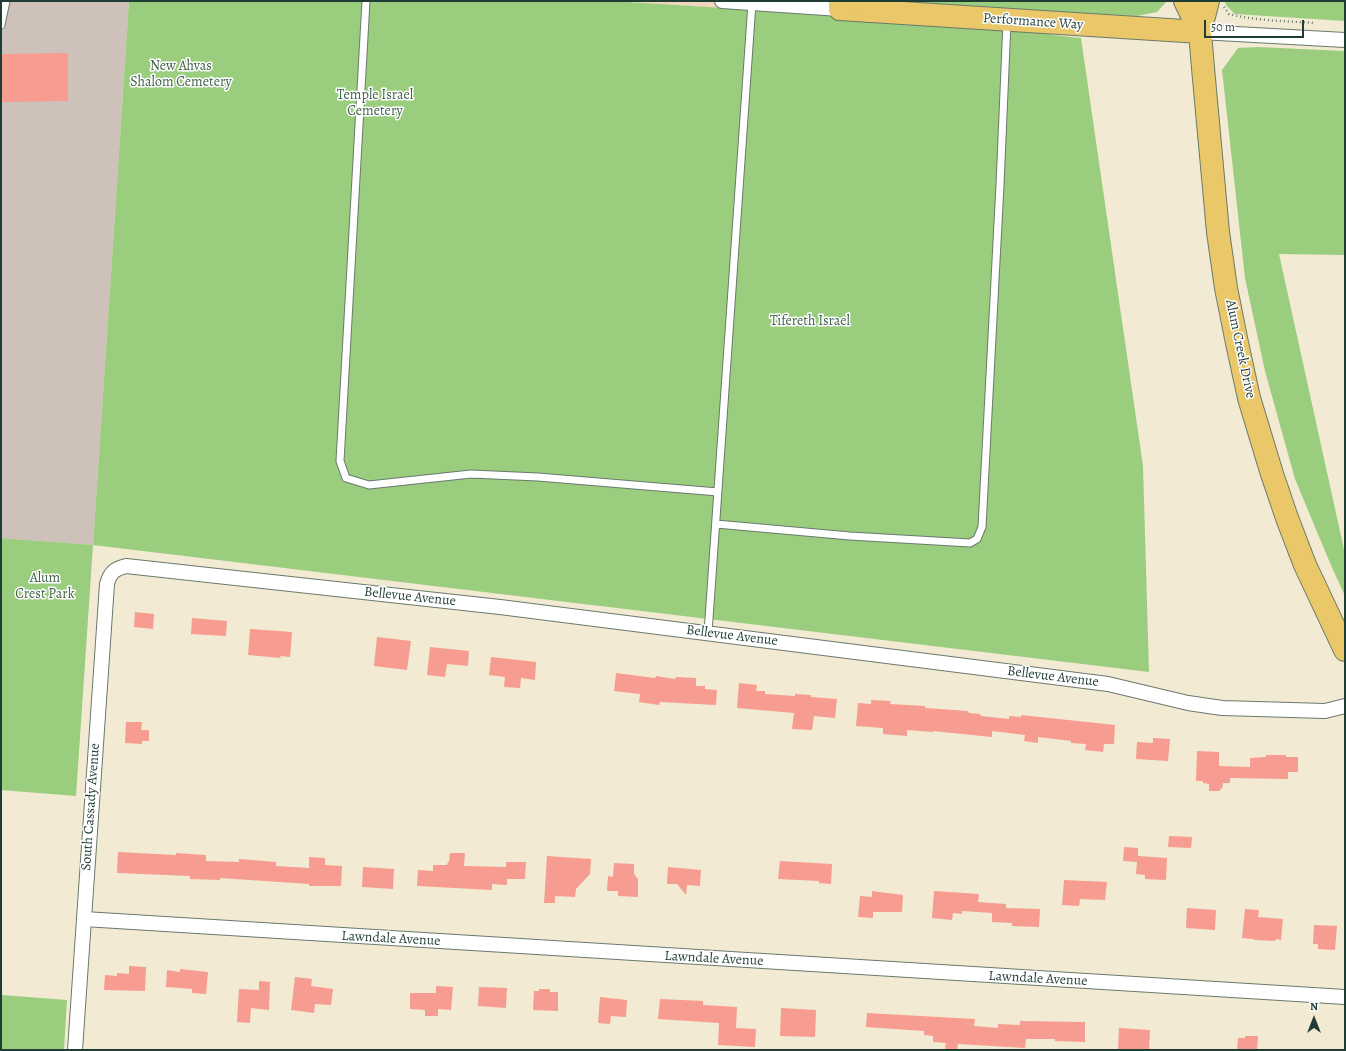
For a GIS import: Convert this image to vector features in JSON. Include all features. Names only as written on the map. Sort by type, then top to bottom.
[{"type":"main road","name":"Alum Creek Drive","points":[[1185,1],[1200,32],[1218,232],[1232,315],[1249,398],[1272,474],[1305,565],[1345,650]]},
{"type":"main road","name":"Alum Creek Drive","points":[[1200,32],[1215,2]]},
{"type":"main road","name":"Performance Way","points":[[840,5],[868,6],[1007,20],[1200,32]]},
{"type":"street","name":"Performance Way","points":[[722,1],[840,5]]},
{"type":"street","name":"Performance Way","points":[[1200,32],[1345,40]]},
{"type":"street","name":"Bellevue Avenue","points":[[117,568],[126,566],[500,607],[1108,684],[1188,704],[1222,708],[1325,711],[1345,706]]},
{"type":"street","name":"South Cassady Avenue","points":[[75,1050],[106,584],[109,575],[117,568]]},
{"type":"street","name":"Lawndale Avenue","points":[[84,919],[190,927],[1345,997]]},
{"type":"lane","points":[[1,25],[6,1]]},
{"type":"lane","points":[[366,1],[340,461],[346,478],[369,485],[471,474],[538,477],[718,492]]},
{"type":"lane","points":[[708,634],[752,3]]},
{"type":"lane","points":[[716,524],[850,536],[970,543],[977,539],[982,527],[1007,20]]},
{"type":"path","points":[[1215,2],[1229,14],[1239,17],[1256,20],[1315,23]]},
{"type":"shaded area","points":[[1,1],[129,1],[93,545],[1,538]]},
{"type":"shaded area","points":[[612,1],[769,1],[768,11]]},
{"type":"green space","name":"Tifereth Israel","points":[[129,1],[612,1],[1027,27],[1052,35],[1081,38],[1143,466],[1149,672],[93,545]]},
{"type":"green space","points":[[903,1],[1167,1],[1157,12],[1137,16],[928,5]]},
{"type":"green space","points":[[1225,1],[1345,1],[1345,21],[1235,14],[1226,5]]},
{"type":"green space","points":[[1258,47],[1345,51],[1345,255],[1279,254],[1345,554],[1345,596],[1295,479],[1265,371],[1245,278],[1222,70],[1238,48]]},
{"type":"green space","name":"Alum Crest Park","points":[[1,538],[93,545],[76,796],[1,790]]},
{"type":"green space","points":[[1,995],[67,1000],[64,1050],[1,1050]]},
{"type":"building","points":[[68,53],[68,101],[1,102],[1,54]]},
{"type":"building","points":[[135,612],[154,614],[153,629],[134,627]]},
{"type":"building","points":[[192,618],[227,621],[226,636],[191,634]]},
{"type":"building","points":[[250,629],[292,632],[290,657],[280,656],[281,658],[248,655]]},
{"type":"building","points":[[377,637],[411,641],[407,670],[374,666]]},
{"type":"building","points":[[430,647],[469,651],[468,666],[447,664],[445,677],[427,675]]},
{"type":"building","points":[[491,657],[536,662],[535,680],[521,678],[520,688],[504,687],[505,677],[489,675]]},
{"type":"building","points":[[616,673],[655,678],[656,676],[675,679],[676,677],[696,678],[696,686],[705,686],[705,689],[717,690],[716,705],[660,702],[659,705],[639,702],[640,694],[614,691]]},
{"type":"building","points":[[739,683],[757,685],[756,691],[765,691],[765,694],[795,696],[795,694],[811,695],[811,697],[837,699],[835,718],[814,716],[812,730],[792,729],[794,713],[737,708]]},
{"type":"building","points":[[871,700],[891,701],[890,704],[925,706],[925,708],[968,711],[969,713],[980,714],[981,716],[1009,719],[1009,716],[1021,717],[1021,715],[1115,725],[1114,744],[1104,744],[1103,752],[1085,750],[1086,744],[1071,743],[1071,741],[1038,737],[1038,743],[1024,741],[1025,735],[992,731],[992,737],[907,730],[907,736],[883,734],[883,728],[856,726],[858,703],[871,704]]},
{"type":"building","points":[[126,722],[142,722],[141,730],[149,730],[149,741],[142,741],[142,744],[125,743]]},
{"type":"building","points":[[1153,738],[1170,739],[1168,761],[1136,759],[1137,742],[1153,743]]},
{"type":"building","points":[[1197,751],[1219,752],[1219,766],[1250,767],[1250,758],[1266,757],[1266,755],[1286,755],[1286,757],[1298,757],[1298,772],[1288,772],[1288,779],[1230,778],[1230,783],[1223,783],[1220,791],[1209,791],[1209,784],[1203,783],[1203,781],[1196,781]]},
{"type":"building","points":[[1169,836],[1192,837],[1191,848],[1168,847]]},
{"type":"building","points":[[1124,847],[1138,848],[1138,856],[1167,858],[1166,880],[1145,879],[1145,875],[1136,874],[1137,862],[1123,861]]},
{"type":"building","points":[[118,852],[206,855],[206,861],[239,862],[239,859],[276,862],[276,866],[309,868],[309,857],[325,858],[325,865],[342,866],[341,886],[309,886],[309,884],[220,878],[220,880],[190,879],[190,876],[117,873]]},
{"type":"building","points":[[450,853],[465,853],[464,866],[506,867],[506,862],[526,862],[525,879],[507,879],[507,885],[492,884],[492,890],[417,886],[418,870],[433,871],[433,865],[447,865],[449,862]]},
{"type":"building","points":[[547,856],[591,859],[590,874],[576,889],[575,897],[555,896],[555,903],[544,903]]},
{"type":"building","points":[[780,861],[832,864],[831,884],[819,883],[819,881],[778,879]]},
{"type":"building","points":[[614,863],[634,864],[634,874],[638,879],[638,897],[618,896],[618,891],[607,891],[608,876],[613,877]]},
{"type":"building","points":[[363,867],[394,869],[393,889],[362,887]]},
{"type":"building","points":[[668,867],[701,870],[700,886],[687,885],[686,895],[677,884],[667,884]]},
{"type":"building","points":[[1064,880],[1107,882],[1105,900],[1080,899],[1079,906],[1062,905]]},
{"type":"building","points":[[872,891],[903,895],[902,912],[873,912],[873,918],[858,917],[860,896],[872,897]]},
{"type":"building","points":[[934,891],[979,894],[978,902],[1006,904],[1006,908],[1040,909],[1039,927],[1012,926],[1012,923],[992,922],[992,913],[962,911],[962,914],[953,913],[952,920],[932,918]]},
{"type":"building","points":[[1187,908],[1216,910],[1215,930],[1186,928]]},
{"type":"building","points":[[1245,909],[1259,910],[1258,917],[1283,919],[1281,940],[1254,940],[1242,938]]},
{"type":"building","points":[[1314,925],[1337,926],[1335,950],[1318,949],[1318,944],[1313,944]]},
{"type":"building","points":[[129,966],[146,967],[145,991],[104,990],[105,975],[117,976],[117,973],[129,974]]},
{"type":"building","points":[[180,969],[208,972],[206,994],[192,993],[192,989],[166,987],[167,970],[180,972]]},
{"type":"building","points":[[295,977],[312,979],[311,986],[333,989],[331,1005],[315,1004],[314,1013],[291,1010]]},
{"type":"building","points":[[259,981],[270,982],[269,1010],[251,1008],[250,1023],[237,1022],[239,989],[259,990]]},
{"type":"building","points":[[436,986],[453,987],[451,1010],[438,1009],[438,1016],[425,1016],[425,1010],[410,1009],[410,993],[436,993]]},
{"type":"building","points":[[479,987],[507,988],[506,1008],[478,1006]]},
{"type":"building","points":[[539,989],[550,989],[550,992],[558,992],[558,1011],[533,1010],[534,991],[539,991]]},
{"type":"building","points":[[600,997],[627,1000],[626,1017],[611,1016],[610,1024],[598,1023]]},
{"type":"building","points":[[660,999],[703,1001],[703,1005],[737,1007],[736,1028],[756,1029],[755,1047],[718,1045],[719,1023],[658,1019]]},
{"type":"building","points":[[781,1008],[816,1010],[815,1037],[780,1036]]},
{"type":"building","points":[[867,1013],[975,1019],[974,1026],[998,1028],[998,1024],[1020,1025],[1020,1021],[1085,1022],[1085,1042],[1055,1041],[1055,1039],[1026,1039],[1025,1048],[958,1044],[957,1050],[945,1050],[946,1043],[933,1042],[933,1036],[924,1035],[924,1031],[866,1027]]},
{"type":"building","points":[[1119,1028],[1150,1030],[1149,1050],[1118,1050]]},
{"type":"building","points":[[1245,1036],[1258,1036],[1257,1050],[1237,1050],[1238,1038],[1245,1038]]},
{"type":"park label","name":"New Ahvas Shalom Cemetery","points":[[181,76]]},
{"type":"park label","name":"Temple Israel Cemetery","points":[[375,104]]}]
